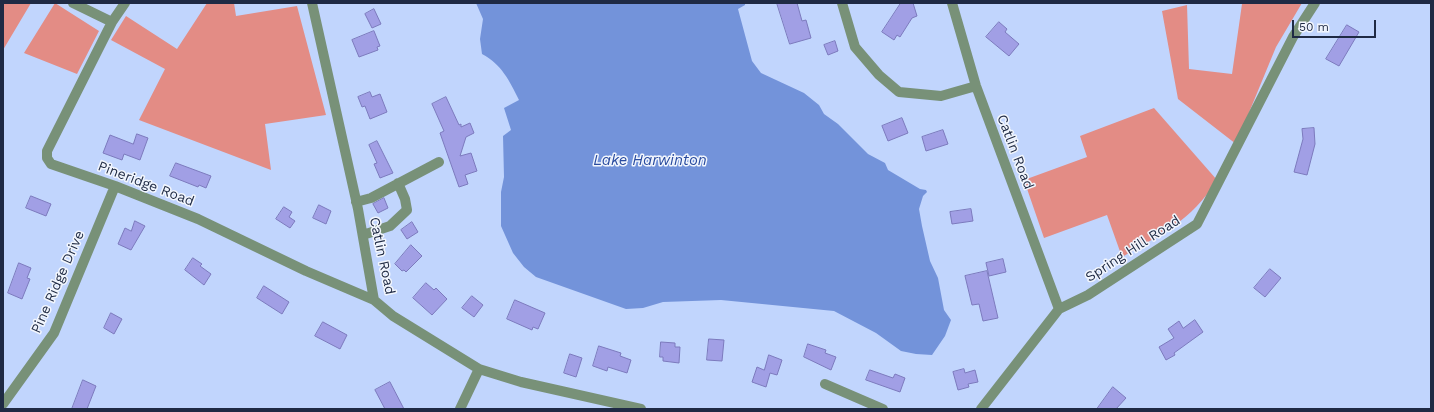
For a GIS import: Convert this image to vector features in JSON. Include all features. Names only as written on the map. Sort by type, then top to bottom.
[{"type":"street","points":[[73,3],[112,22],[125,3]]},
{"type":"street","name":"Catlin Road","points":[[312,3],[363,235],[374,300],[393,316],[479,369],[522,382],[641,409]]},
{"type":"street","points":[[842,3],[855,47],[879,75],[899,92],[941,96],[976,86]]},
{"type":"street","name":"Catlin Road","points":[[952,3],[976,86],[1059,309]]},
{"type":"street","name":"Spring Hill Road","points":[[981,409],[1059,309],[1088,295],[1197,224],[1292,37],[1315,3]]},
{"type":"street","name":"Pineridge Road","points":[[112,22],[47,151],[47,158],[52,164],[115,186],[198,219],[306,271],[374,300]]},
{"type":"street","points":[[356,202],[372,198],[439,162]]},
{"type":"street","points":[[363,235],[390,226],[407,210],[405,199],[398,183]]},
{"type":"street","name":"Pine Ridge Drive","points":[[3,404],[54,333],[115,186]]},
{"type":"street","points":[[460,409],[479,369]]},
{"type":"street","points":[[825,384],[883,409]]},
{"type":"shaded area","points":[[3,3],[31,3],[3,50]]},
{"type":"shaded area","points":[[55,3],[99,31],[77,74],[24,53]]},
{"type":"shaded area","points":[[207,3],[234,3],[236,16],[297,6],[326,115],[265,124],[271,170],[139,120],[165,69],[111,40],[126,16],[177,49]]},
{"type":"shaded area","points":[[1302,3],[1276,47],[1236,144],[1178,99],[1162,11],[1187,5],[1189,69],[1232,74],[1242,4]]},
{"type":"shaded area","points":[[1154,108],[1217,180],[1197,206],[1175,225],[1122,257],[1107,215],[1044,238],[1024,180],[1087,157],[1080,136]]},
{"type":"water","name":"Lake Harwinton","points":[[476,3],[745,3],[745,5],[738,9],[752,61],[761,73],[804,93],[819,105],[824,114],[838,124],[868,154],[885,163],[888,170],[920,189],[926,190],[927,192],[923,196],[919,209],[922,226],[930,261],[938,278],[944,310],[951,320],[945,336],[932,355],[901,351],[876,333],[834,311],[721,300],[663,302],[643,308],[626,309],[536,277],[524,267],[513,253],[501,226],[501,192],[504,177],[503,136],[511,130],[504,108],[519,100],[500,68],[482,54],[480,39],[483,19]]},
{"type":"building","points":[[777,3],[797,3],[802,21],[806,20],[811,38],[790,44]]},
{"type":"building","points":[[901,3],[913,3],[917,16],[912,18],[900,37],[897,35],[894,40],[882,32]]},
{"type":"building","points":[[374,9],[381,24],[372,28],[365,14]]},
{"type":"building","points":[[999,22],[1007,29],[1005,32],[1019,44],[1009,56],[986,37]]},
{"type":"building","points":[[1347,25],[1359,32],[1339,66],[1326,59]]},
{"type":"building","points":[[374,31],[380,46],[377,47],[378,50],[359,57],[352,40]]},
{"type":"building","points":[[835,41],[838,51],[828,55],[824,45]]},
{"type":"building","points":[[370,92],[372,97],[380,94],[387,112],[370,119],[365,106],[362,107],[358,97]]},
{"type":"building","points":[[446,97],[459,125],[461,124],[461,127],[470,123],[474,133],[466,137],[460,156],[471,153],[477,171],[465,175],[468,184],[459,187],[440,133],[444,131],[432,104]]},
{"type":"building","points":[[902,118],[908,133],[888,141],[882,126]]},
{"type":"building","points":[[1314,128],[1315,144],[1307,175],[1294,172],[1303,139],[1302,129]]},
{"type":"building","points":[[943,130],[948,144],[926,151],[922,137]]},
{"type":"building","points":[[137,134],[148,138],[140,160],[124,154],[122,160],[103,153],[110,135],[133,144]]},
{"type":"building","points":[[377,141],[393,173],[380,178],[374,164],[377,163],[369,145]]},
{"type":"building","points":[[176,163],[211,176],[206,188],[199,185],[198,187],[170,176]]},
{"type":"building","points":[[31,196],[51,204],[46,216],[26,208]]},
{"type":"building","points":[[384,198],[388,208],[378,213],[373,204]]},
{"type":"building","points":[[319,205],[331,211],[326,224],[313,218]]},
{"type":"building","points":[[284,207],[292,212],[289,217],[295,221],[290,228],[276,219]]},
{"type":"building","points":[[971,209],[973,221],[952,224],[950,212]]},
{"type":"building","points":[[135,221],[145,226],[131,250],[118,244],[125,228],[131,231]]},
{"type":"building","points":[[412,222],[418,232],[407,239],[401,230]]},
{"type":"building","points":[[411,245],[422,256],[406,272],[404,270],[402,271],[395,264]]},
{"type":"building","points":[[193,258],[202,264],[200,266],[211,274],[204,285],[185,270]]},
{"type":"building","points":[[1003,259],[1006,272],[989,276],[986,263]]},
{"type":"building","points":[[19,263],[31,268],[27,278],[30,279],[22,299],[8,293]]},
{"type":"building","points":[[1270,269],[1281,278],[1265,297],[1254,288]]},
{"type":"building","points":[[987,271],[998,318],[983,321],[979,304],[972,305],[965,276]]},
{"type":"building","points":[[426,283],[434,290],[436,288],[447,299],[432,315],[413,298]]},
{"type":"building","points":[[264,286],[289,302],[282,314],[257,298]]},
{"type":"building","points":[[472,296],[483,305],[474,317],[462,308]]},
{"type":"building","points":[[515,300],[545,313],[538,329],[533,327],[532,330],[507,319]]},
{"type":"building","points":[[111,313],[122,319],[114,334],[104,328]]},
{"type":"building","points":[[1195,320],[1203,332],[1174,353],[1175,355],[1166,360],[1159,347],[1174,338],[1168,329],[1179,321],[1183,328]]},
{"type":"building","points":[[323,322],[347,335],[340,349],[315,336]]},
{"type":"building","points":[[709,339],[724,340],[722,361],[707,360]]},
{"type":"building","points":[[661,342],[675,343],[675,347],[680,347],[679,363],[663,361],[663,357],[660,357]]},
{"type":"building","points":[[808,344],[826,350],[825,353],[836,357],[831,370],[804,357]]},
{"type":"building","points":[[599,346],[621,353],[620,356],[631,360],[627,373],[608,367],[607,371],[593,366]]},
{"type":"building","points":[[570,354],[582,358],[576,377],[564,373]]},
{"type":"building","points":[[769,355],[782,360],[777,375],[770,373],[766,387],[752,382],[757,367],[764,370]]},
{"type":"building","points":[[964,369],[965,373],[975,370],[978,382],[968,384],[969,387],[958,390],[953,372]]},
{"type":"building","points":[[870,370],[893,378],[895,374],[905,378],[900,392],[866,380]]},
{"type":"building","points":[[83,380],[96,386],[87,409],[72,409]]},
{"type":"building","points":[[390,382],[404,409],[385,409],[375,390]]},
{"type":"building","points":[[1113,387],[1126,398],[1116,409],[1097,409]]}]
